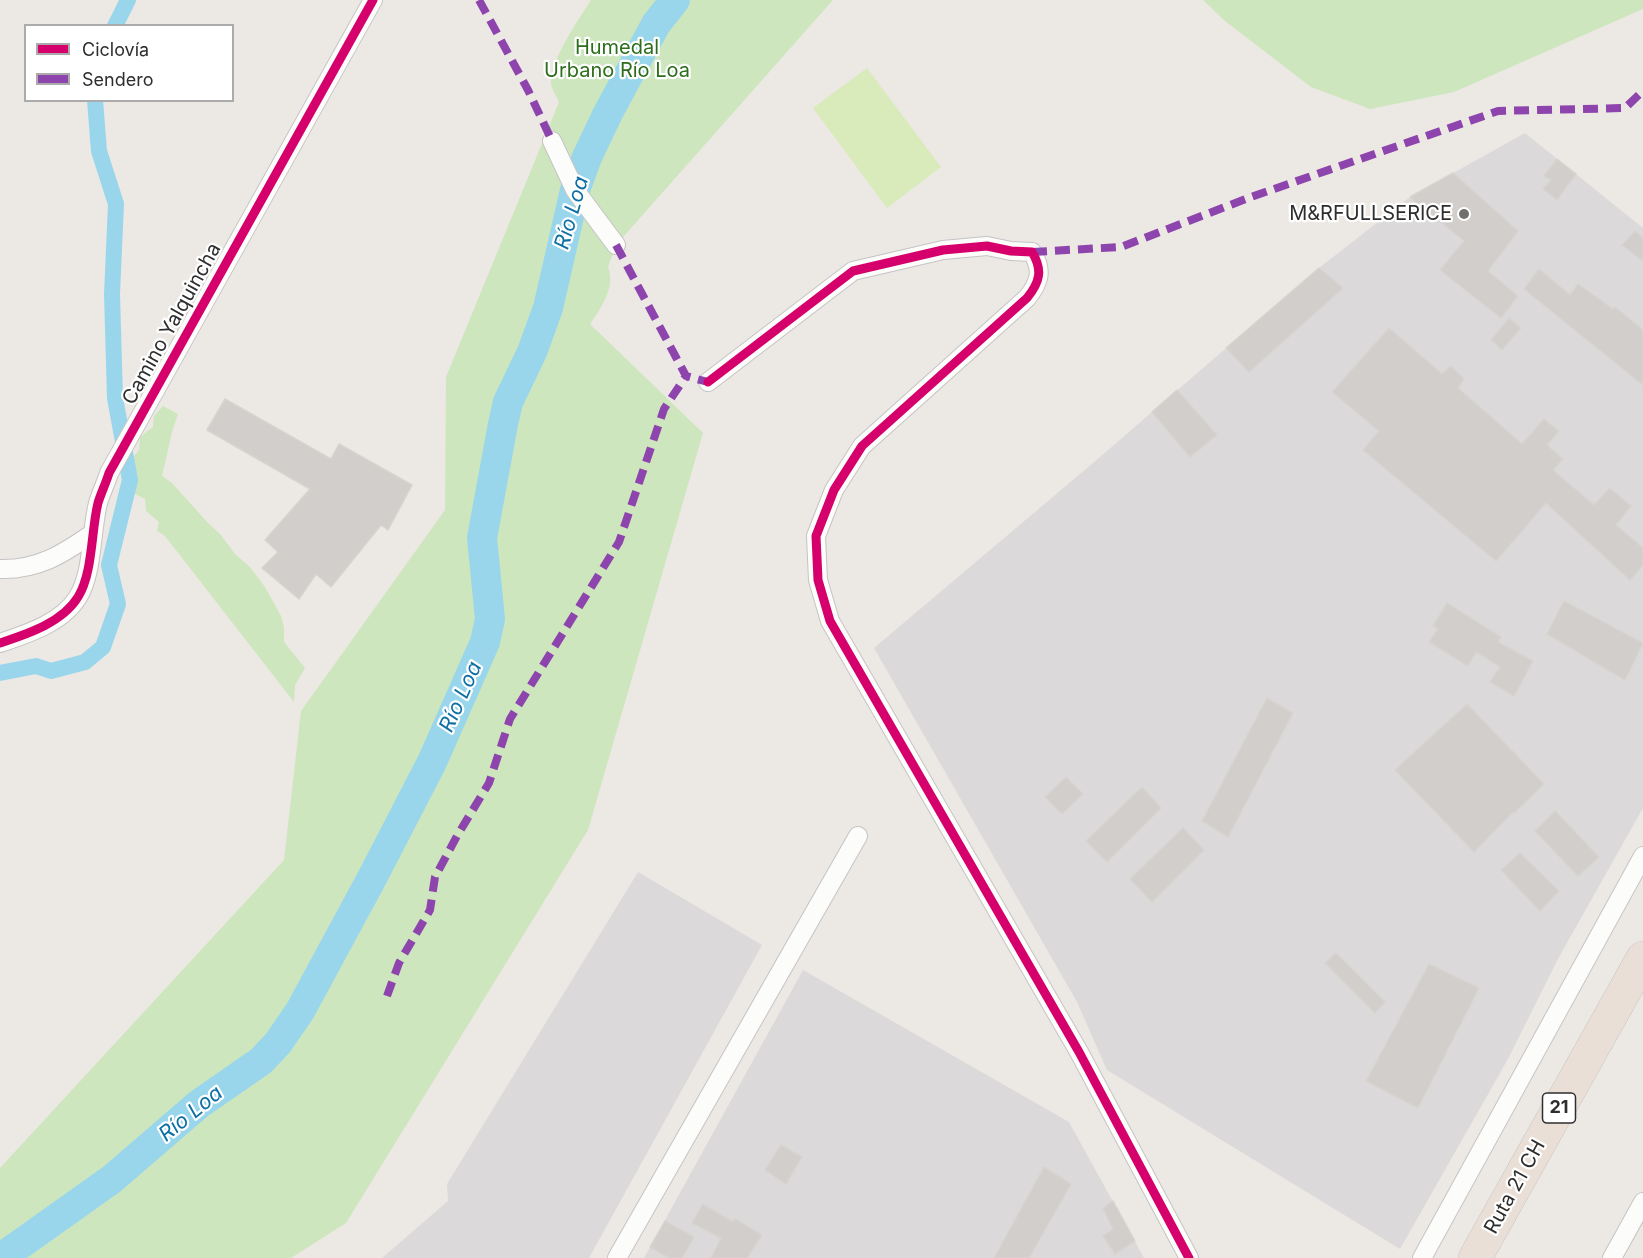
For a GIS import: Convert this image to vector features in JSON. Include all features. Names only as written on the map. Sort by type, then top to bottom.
[{"type":"highway","name":"Ruta 21 CH","points":[[1475,1258],[1643,958]]},
{"type":"street","name":"Camino Yalquincha","points":[[0,643],[27,634],[58,618],[78,598],[86,578],[99,503],[109,473],[373,0]]},
{"type":"street","points":[[552,141],[575,190],[616,245]]},
{"type":"street","points":[[708,382],[853,271],[943,250],[987,246],[1032,252],[1038,261],[1037,286],[1027,298],[862,446],[834,490],[816,536],[818,580],[830,621],[1079,1052],[1189,1258]]},
{"type":"street","points":[[0,569],[40,564],[65,552],[93,533]]},
{"type":"street","points":[[617,1258],[858,836]]},
{"type":"street","points":[[1422,1258],[1643,856]]},
{"type":"street","points":[[1612,1258],[1643,1202]]},
{"type":"shaded area","points":[[1525,133],[1643,228],[1643,808],[1559,957],[1508,1059],[1400,1249],[1107,1070],[1077,1002],[874,648],[1319,268],[1410,197]]},
{"type":"shaded area","points":[[638,872],[762,945],[589,1258],[382,1258],[448,1201],[447,1184]]},
{"type":"shaded area","points":[[803,970],[1069,1122],[1144,1258],[644,1258]]},
{"type":"green space","name":"Humedal Urbano Río Loa","points":[[591,0],[833,0],[616,245],[608,267],[609,289],[603,304],[590,324],[703,433],[588,830],[346,1223],[291,1258],[0,1258],[0,1168],[284,860],[301,711],[445,510],[446,377],[559,102],[551,83],[556,61]]},
{"type":"green space","points":[[1203,0],[1643,0],[1643,9],[1454,92],[1370,109],[1311,87],[1225,21]]},
{"type":"green space","points":[[867,68],[941,167],[887,208],[813,108]]},
{"type":"green space","points":[[163,406],[178,414],[162,476],[172,483],[220,534],[265,587],[281,616],[284,642],[305,668],[295,685],[294,702],[165,536],[157,531],[159,522],[146,511],[145,499],[133,493],[123,482],[131,459],[139,450],[140,437],[153,427],[154,416]]},
{"type":"building","points":[[1557,159],[1576,174],[1557,200],[1543,189],[1551,180],[1544,176]]},
{"type":"building","name":"M&RFULLSERICE","points":[[1453,173],[1518,231],[1488,271],[1518,296],[1501,318],[1440,270],[1464,241],[1410,197]]},
{"type":"building","points":[[1635,231],[1643,238],[1643,261],[1622,245]]},
{"type":"building","points":[[1319,268],[1343,288],[1249,372],[1226,348]]},
{"type":"building","points":[[1539,269],[1570,295],[1578,284],[1613,309],[1615,307],[1643,330],[1643,385],[1524,289]]},
{"type":"building","points":[[1509,318],[1521,328],[1502,350],[1491,340]]},
{"type":"building","points":[[1389,328],[1442,374],[1451,366],[1464,379],[1458,388],[1522,444],[1544,419],[1559,431],[1547,445],[1563,459],[1553,470],[1594,505],[1610,488],[1631,506],[1616,525],[1643,548],[1643,565],[1630,580],[1546,503],[1496,561],[1363,450],[1379,431],[1332,392]]},
{"type":"building","points":[[1177,390],[1217,435],[1190,457],[1152,412]]},
{"type":"building","points":[[225,399],[331,459],[339,444],[412,485],[388,530],[381,525],[331,587],[316,574],[299,599],[262,568],[278,552],[265,540],[310,489],[207,430]]},
{"type":"building","points":[[1564,601],[1643,643],[1625,680],[1547,634]]},
{"type":"building","points":[[1447,603],[1501,637],[1498,642],[1533,661],[1514,696],[1490,682],[1500,667],[1476,652],[1468,666],[1429,642],[1438,629],[1433,626]]},
{"type":"building","points":[[1267,698],[1293,713],[1228,837],[1202,821]]},
{"type":"building","points":[[1467,704],[1544,784],[1474,852],[1395,770]]},
{"type":"building","points":[[1066,777],[1083,794],[1062,814],[1045,797]]},
{"type":"building","points":[[1142,787],[1161,808],[1107,862],[1086,841]]},
{"type":"building","points":[[1555,811],[1599,857],[1578,876],[1535,831]]},
{"type":"building","points":[[1183,828],[1204,850],[1152,902],[1130,879]]},
{"type":"building","points":[[1520,853],[1559,891],[1540,911],[1501,870]]},
{"type":"building","points":[[1336,953],[1385,1002],[1375,1013],[1325,963]]},
{"type":"building","points":[[1429,964],[1479,988],[1418,1108],[1366,1081]]},
{"type":"building","points":[[781,1145],[802,1157],[786,1184],[765,1170]]},
{"type":"building","points":[[1044,1167],[1071,1184],[1029,1258],[994,1258]]},
{"type":"building","points":[[1113,1201],[1135,1241],[1115,1254],[1103,1236],[1113,1229],[1103,1208]]},
{"type":"building","points":[[703,1204],[733,1222],[735,1219],[762,1235],[747,1258],[711,1258],[721,1238],[692,1223]]},
{"type":"building","points":[[665,1221],[694,1237],[682,1258],[669,1258],[650,1247]]},
{"type":"waterway","points":[[116,24],[128,0]]},
{"type":"waterway","name":"Río Loa","points":[[1,1258],[112,1179],[199,1104],[261,1061],[278,1043],[300,1011],[372,878],[432,762],[485,642],[490,619],[482,538],[503,424],[508,402],[532,352],[548,308],[575,190],[587,157],[608,113],[656,24],[675,0]]},
{"type":"waterway","points":[[0,673],[36,666],[51,671],[85,662],[103,647],[118,604],[109,565],[130,480],[115,398],[112,294],[116,204],[99,151],[95,102]]},
{"type":"marked path","points":[[479,0],[528,90],[552,141]]},
{"type":"marked path","points":[[1032,252],[1121,247],[1251,197],[1498,111],[1625,108],[1643,91]]},
{"type":"marked path","points":[[616,245],[686,376],[708,382]]},
{"type":"marked path","points":[[387,996],[399,963],[430,910],[435,877],[489,783],[510,719],[619,542],[664,409],[686,376]]},
{"type":"cycle path","points":[[0,643],[53,621],[63,614],[78,597],[89,564],[98,503],[109,473],[373,0]]},
{"type":"cycle path","points":[[708,382],[853,271],[943,250],[987,246],[1032,252],[1039,270],[1035,287],[1027,298],[862,446],[834,490],[816,536],[818,580],[830,621],[1079,1052],[1189,1258]]},
{"type":"place","name":"M&RFULLSERICE","points":[[1464,214]]}]
